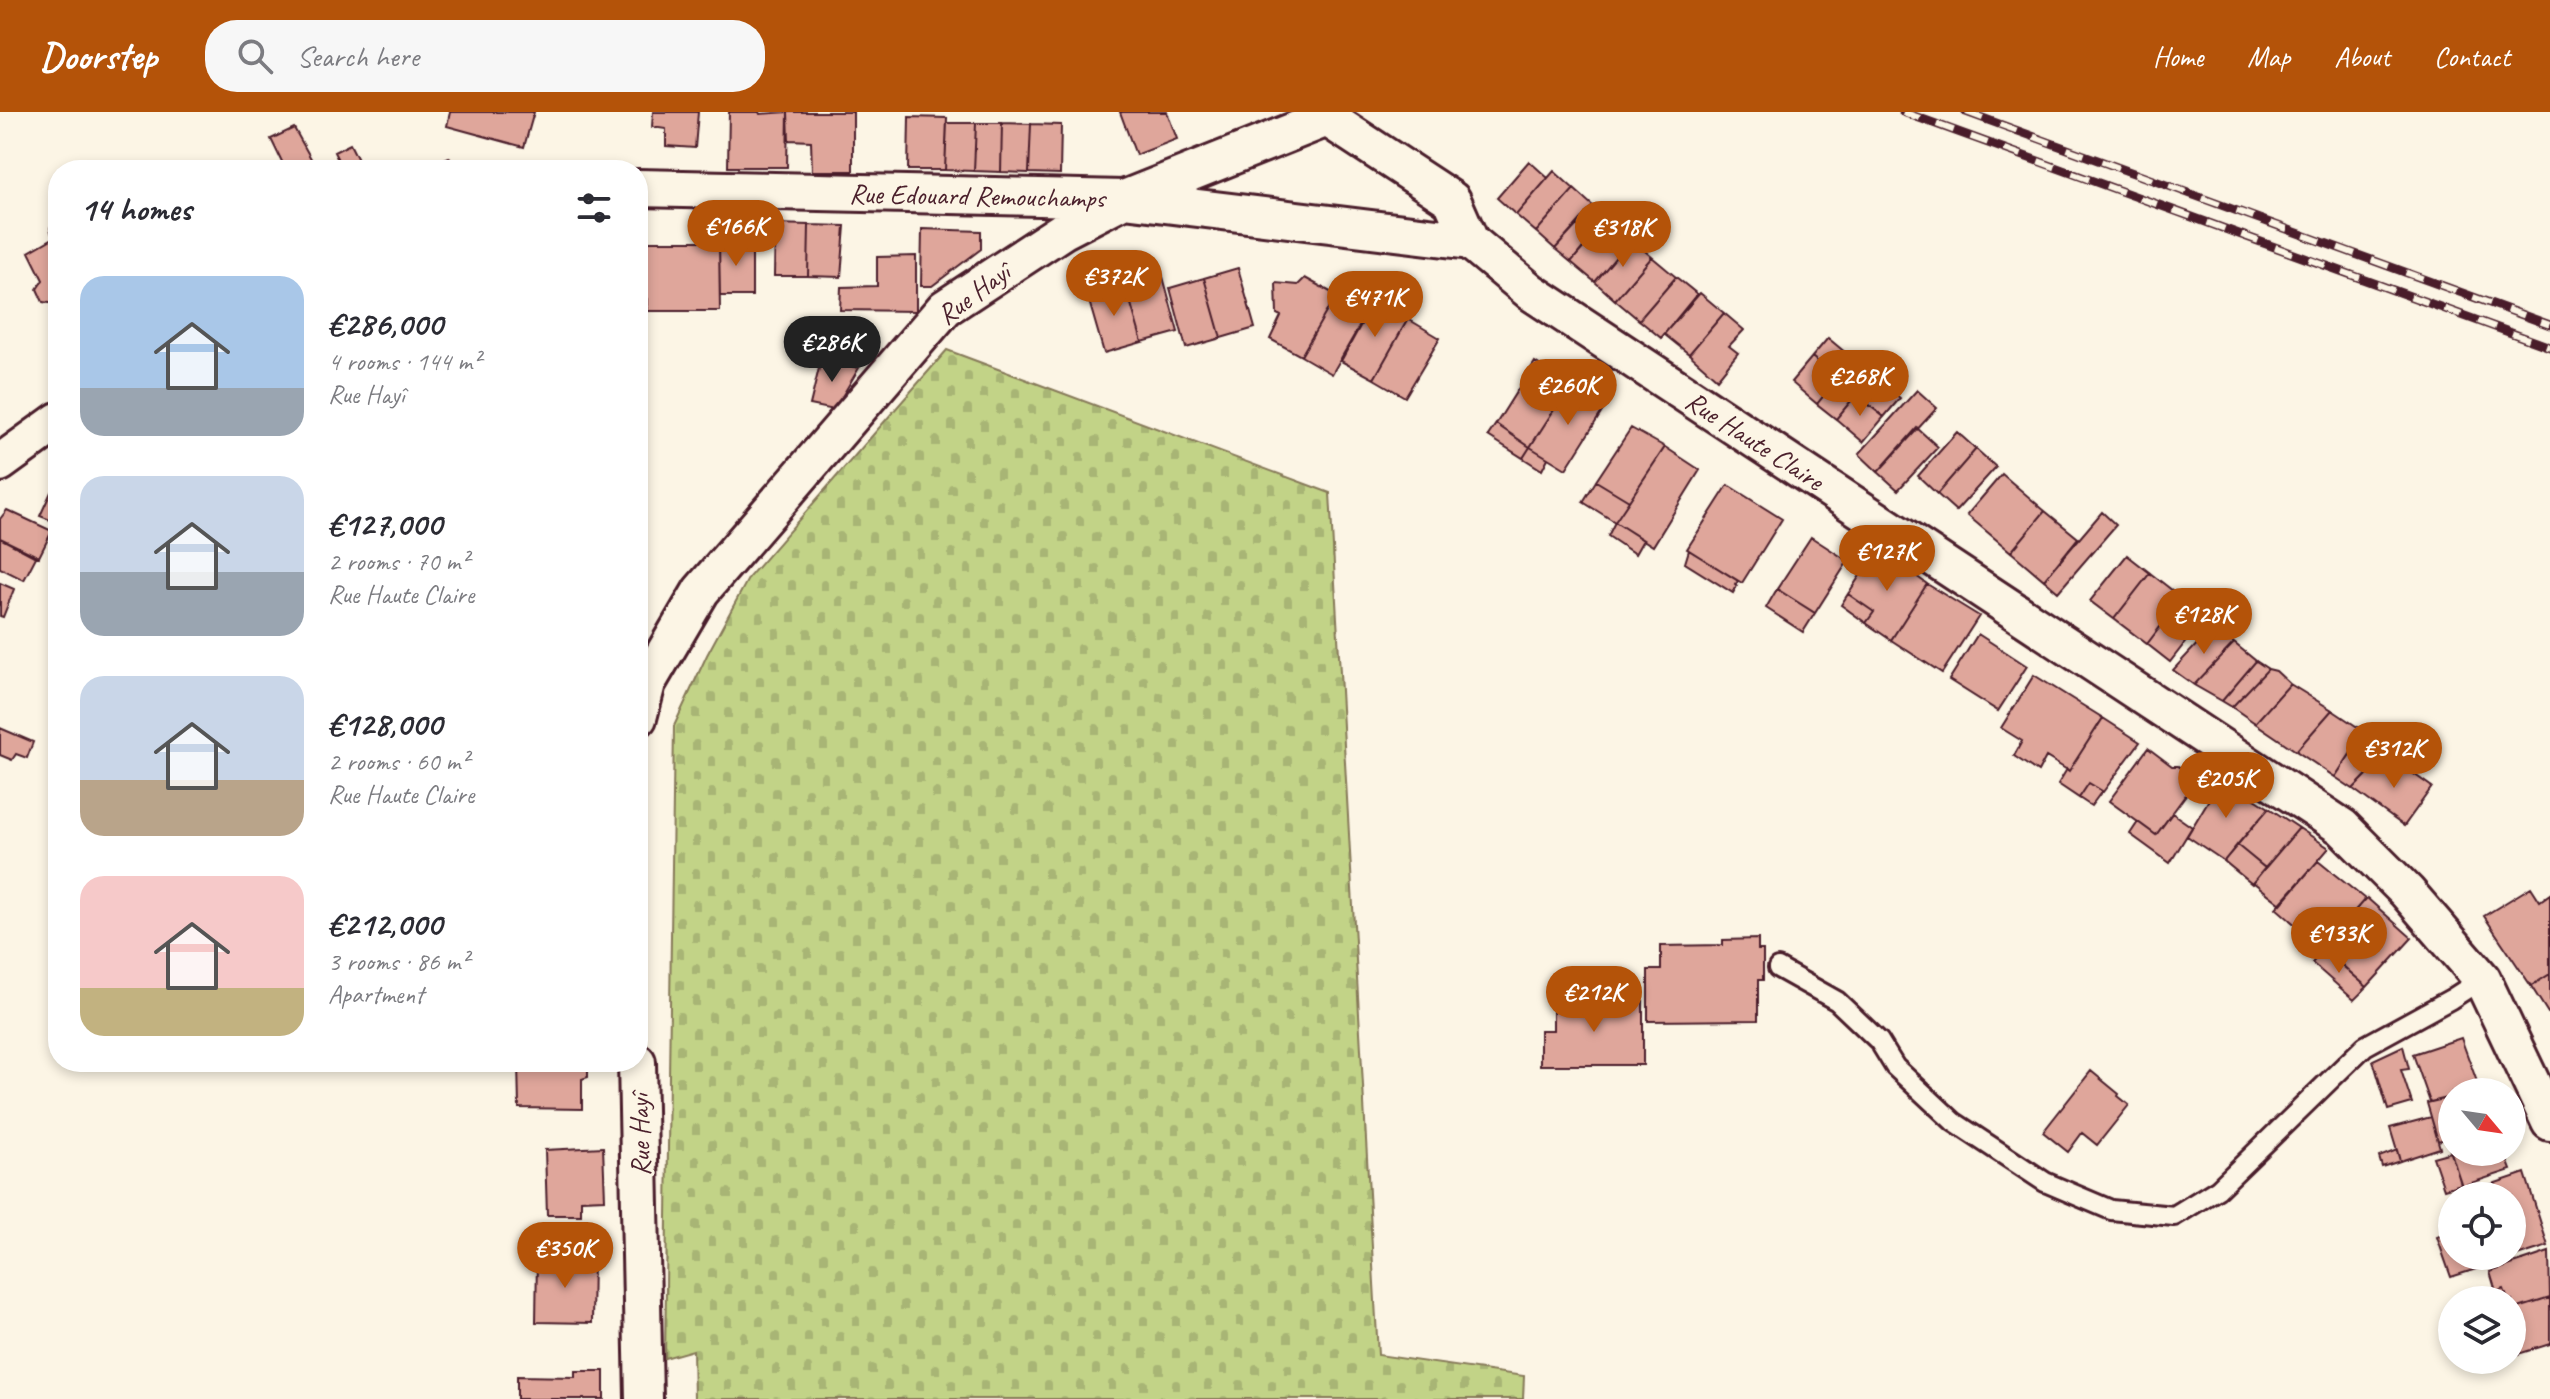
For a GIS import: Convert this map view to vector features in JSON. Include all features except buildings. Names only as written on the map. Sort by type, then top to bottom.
[{"type":"street","name":"Rue Hayî","points":[[648,681],[701,591],[945,308],[1064,230],[1124,199],[1328,115]]},
{"type":"street","points":[[1328,115],[1452,200],[1470,241]]},
{"type":"street","name":"Rue Edouard Remouchamps","points":[[648,188],[1124,199],[1470,241]]},
{"type":"street","name":"Rue Haute Claire","points":[[1470,241],[1531,292],[2342,827],[2407,892],[2482,979],[2550,1122]]},
{"type":"street","points":[[0,463],[48,428]]},
{"type":"street","name":"Rue Hayî","points":[[637,1072],[644,1399]]},
{"type":"lane","points":[[1778,968],[1837,1001],[1879,1041],[1895,1067],[1954,1122],[2045,1182],[2111,1210],[2174,1216],[2218,1189],[2365,1046],[2482,979]]},
{"type":"green space","points":[[947,350],[1330,493],[1378,1355],[1524,1376],[1523,1399],[694,1399],[693,1350],[665,1358],[674,726],[707,655],[749,577]]},
{"type":"railway","points":[[1903,112],[2550,347]]},
{"type":"railway","points":[[1966,112],[2550,325]]}]
